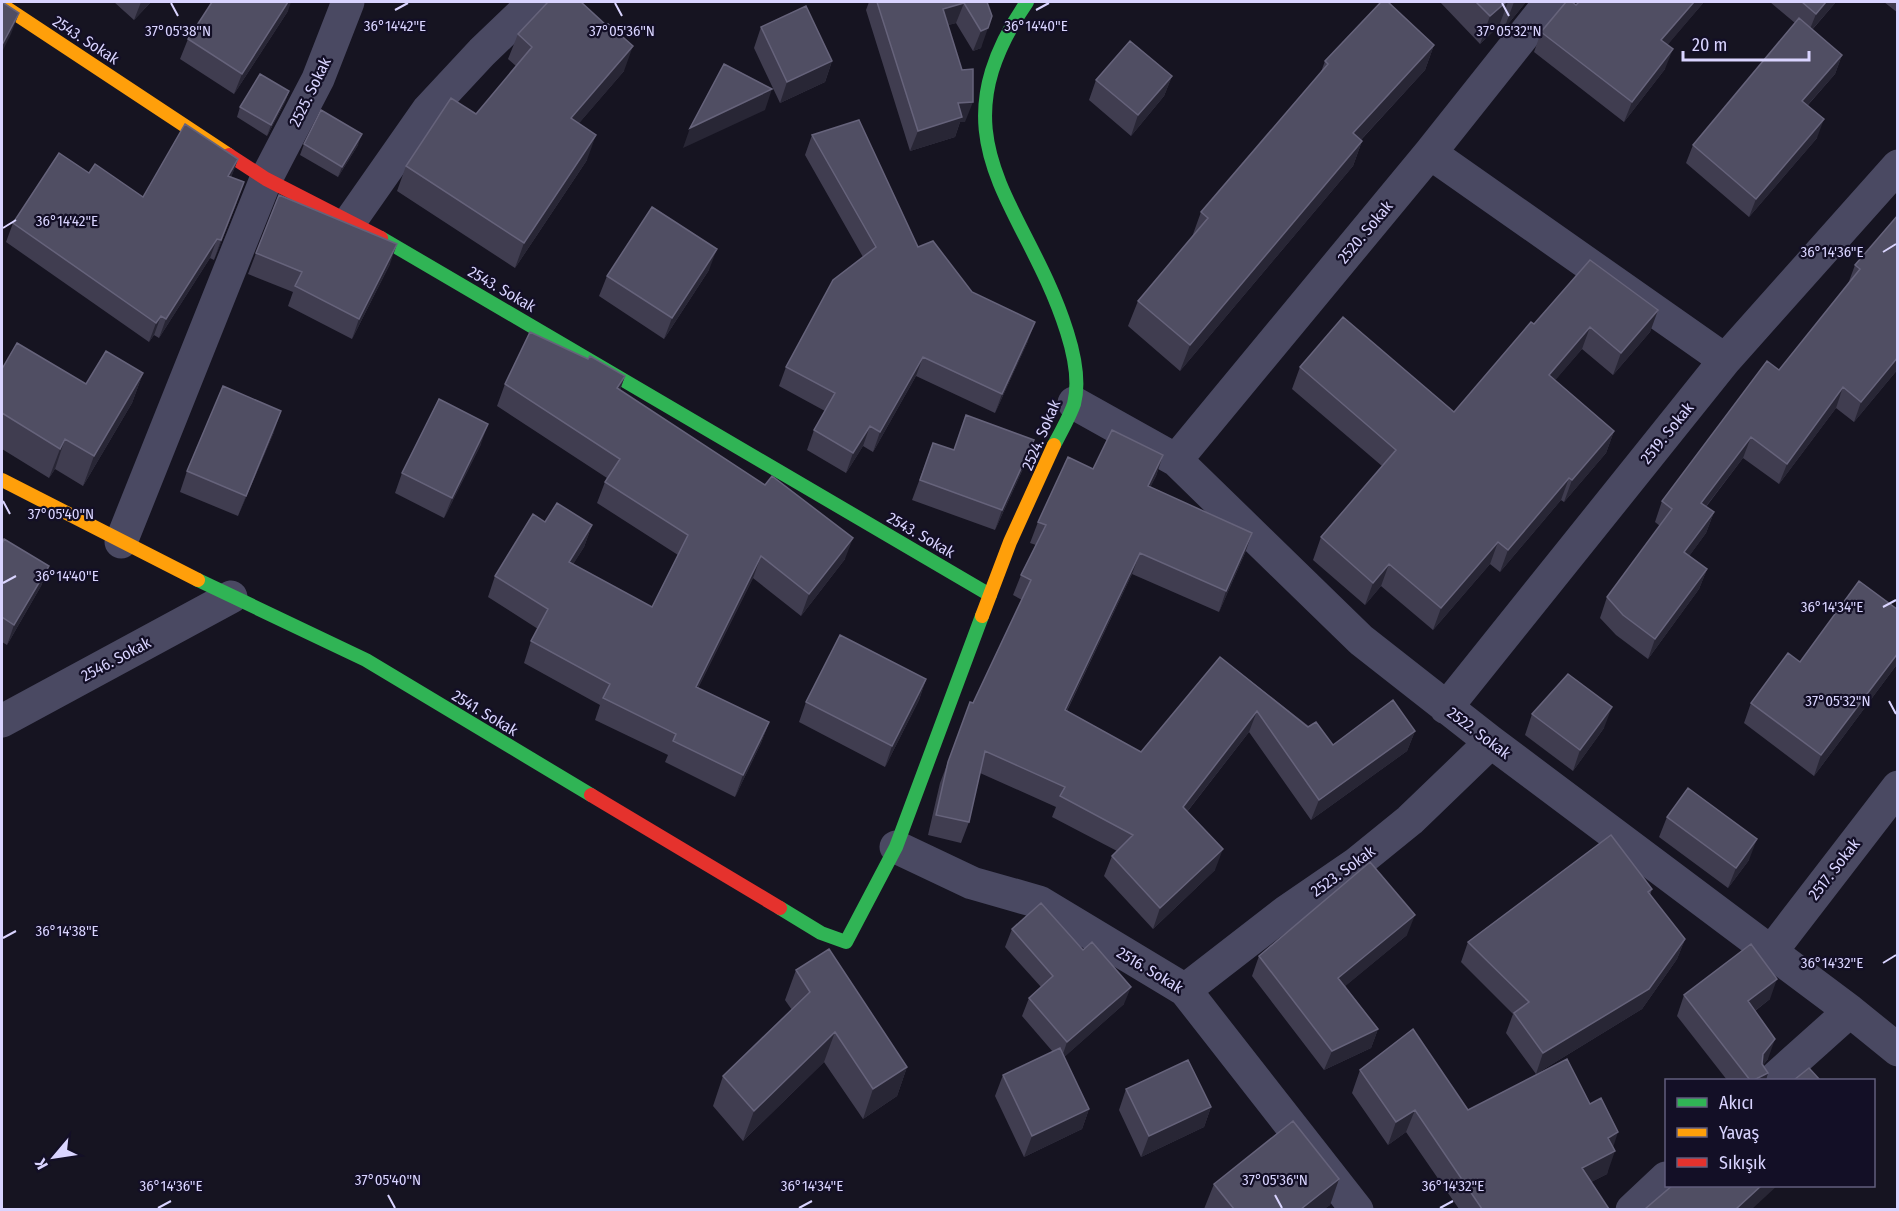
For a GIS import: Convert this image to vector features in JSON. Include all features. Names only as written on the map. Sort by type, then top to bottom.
[{"type":"street","name":"2525. Sokak","points":[[121,542],[266,179],[318,79],[348,2]]},
{"type":"street","points":[[351,220],[428,110],[482,52],[534,2]]},
{"type":"street","name":"2524. Sokak","points":[[896,847],[1010,542],[1074,403],[1076,374],[1062,316],[1005,196],[984,129],[985,95],[1005,34],[1027,2]]},
{"type":"street","name":"2520. Sokak","points":[[1176,460],[1430,153],[1550,2]]},
{"type":"street","name":"2543. Sokak","points":[[2,5],[266,179],[351,220],[990,595]]},
{"type":"street","points":[[1430,153],[1725,360]]},
{"type":"street","name":"2519. Sokak","points":[[1446,708],[1725,360],[1898,166]]},
{"type":"street","name":"2522. Sokak","points":[[1074,403],[1176,460],[1361,640],[1446,708],[1850,1011],[1898,1050]]},
{"type":"street","name":"2541. Sokak","points":[[2,480],[231,597],[366,660],[821,933],[846,942],[896,847]]},
{"type":"street","name":"2546. Sokak","points":[[2,721],[231,597]]},
{"type":"street","name":"2523. Sokak","points":[[1185,990],[1287,911],[1357,863],[1410,820],[1491,742]]},
{"type":"street","name":"2517. Sokak","points":[[1771,952],[1898,787]]},
{"type":"street","name":"2516. Sokak","points":[[896,847],[972,883],[1039,902],[1185,990],[1357,1209]]},
{"type":"street","points":[[1774,1079],[1850,1011]]},
{"type":"street","points":[[1632,1209],[1665,1179]]},
{"type":"building","points":[[2,2],[19,13],[2,45]]},
{"type":"building","points":[[212,2],[288,2],[242,74],[188,39]]},
{"type":"building","points":[[548,2],[581,2],[633,46],[571,118],[596,135],[524,243],[406,166],[451,98],[476,114],[532,47],[518,34]]},
{"type":"building","points":[[877,2],[987,2],[992,16],[988,28],[981,31],[964,3],[943,9],[962,70],[973,69],[973,102],[958,103],[962,117],[918,131]]},
{"type":"building","points":[[1381,2],[1388,2],[1434,45],[1353,133],[1362,141],[1190,345],[1138,301],[1208,218],[1201,212],[1328,64],[1325,61]]},
{"type":"building","points":[[1476,2],[1506,2],[1490,16]]},
{"type":"building","points":[[1566,2],[1576,5],[1579,2],[1694,2],[1661,40],[1673,49],[1632,102],[1541,32]]},
{"type":"building","points":[[1802,2],[1826,2],[1816,14]]},
{"type":"building","points":[[806,6],[832,61],[787,82],[761,27]]},
{"type":"building","points":[[1799,18],[1842,55],[1802,101],[1824,119],[1756,199],[1693,145]]},
{"type":"building","points":[[1130,41],[1172,76],[1138,115],[1096,80]]},
{"type":"building","points":[[724,64],[772,89],[690,128]]},
{"type":"building","points":[[260,74],[289,91],[271,125],[240,107]]},
{"type":"building","points":[[321,110],[362,134],[342,167],[304,144]]},
{"type":"building","points":[[859,120],[918,247],[933,241],[972,292],[1035,322],[1002,394],[923,357],[880,432],[870,426],[853,453],[814,430],[835,393],[786,367],[833,280],[876,247],[812,135]]},
{"type":"building","points":[[185,124],[238,159],[228,176],[244,182],[221,240],[217,239],[166,319],[161,316],[156,323],[13,223],[59,153],[89,173],[95,164],[143,197]]},
{"type":"building","points":[[279,195],[397,244],[359,319],[295,286],[302,272],[256,253]]},
{"type":"building","points":[[652,207],[717,249],[672,318],[607,276]]},
{"type":"building","points":[[1898,215],[1898,357],[1861,402],[1843,387],[1787,464],[1751,437],[1701,503],[1714,512],[1684,552],[1707,569],[1655,639],[1623,615],[1607,597],[1672,509],[1662,501],[1767,361],[1779,370],[1860,269],[1855,265]]},
{"type":"building","points":[[1590,260],[1658,310],[1621,353],[1590,327],[1549,375],[1614,431],[1572,480],[1569,478],[1508,550],[1498,542],[1441,608],[1389,564],[1373,583],[1321,537],[1396,450],[1300,367],[1343,317],[1454,412],[1531,322],[1534,324]]},
{"type":"building","points":[[530,332],[588,359],[590,356],[625,376],[617,388],[765,485],[772,476],[853,538],[809,594],[761,556],[696,687],[769,722],[743,775],[673,741],[676,734],[603,698],[610,684],[531,641],[548,609],[495,576],[533,514],[545,522],[557,503],[592,525],[569,562],[652,607],[688,535],[605,482],[620,459],[505,384]]},
{"type":"building","points":[[17,343],[86,384],[106,351],[143,373],[94,456],[65,439],[60,449],[2,413],[2,369]]},
{"type":"building","points":[[223,386],[281,411],[246,496],[187,471]]},
{"type":"building","points":[[439,399],[488,424],[452,498],[402,473]]},
{"type":"building","points":[[966,415],[1034,440],[1002,510],[920,480],[933,443],[954,450]]},
{"type":"building","points":[[1112,430],[1163,455],[1148,486],[1252,533],[1226,591],[1140,553],[1065,710],[1141,752],[1220,657],[1308,727],[1316,722],[1333,745],[1393,700],[1415,731],[1319,800],[1257,711],[1183,807],[1223,849],[1160,908],[1112,856],[1133,835],[1060,796],[1065,787],[985,751],[969,822],[936,815],[948,762],[970,702],[973,703],[1031,580],[1021,575],[1046,525],[1038,522],[1068,457],[1093,469]]},
{"type":"building","points":[[4,539],[49,566],[14,625],[2,617],[2,544]]},
{"type":"building","points":[[1859,581],[1898,610],[1898,653],[1821,755],[1751,703],[1788,653],[1800,662]]},
{"type":"building","points":[[840,635],[926,679],[892,746],[806,702]]},
{"type":"building","points":[[1568,674],[1612,707],[1580,750],[1532,714]]},
{"type":"building","points":[[1688,788],[1757,839],[1736,868],[1667,817]]},
{"type":"building","points":[[1611,835],[1652,889],[1648,892],[1685,939],[1649,989],[1543,1053],[1514,1013],[1529,1002],[1468,942]]},
{"type":"building","points":[[1370,862],[1415,915],[1338,978],[1378,1029],[1332,1051],[1259,956]]},
{"type":"building","points":[[1041,903],[1083,950],[1092,942],[1131,987],[1067,1042],[1029,998],[1053,976],[1012,929]]},
{"type":"building","points":[[1751,944],[1777,979],[1748,1001],[1775,1039],[1763,1054],[1762,1064],[1768,1073],[1756,1079],[1749,1079],[1684,995]]},
{"type":"building","points":[[829,949],[907,1067],[873,1089],[835,1032],[754,1111],[723,1076],[810,992],[796,970]]},
{"type":"building","points":[[1413,1029],[1468,1110],[1567,1059],[1590,1104],[1601,1098],[1618,1132],[1608,1138],[1615,1151],[1582,1168],[1609,1209],[1482,1209],[1415,1110],[1396,1122],[1360,1070]]},
{"type":"building","points":[[1060,1048],[1089,1109],[1032,1136],[1003,1075]]},
{"type":"building","points":[[1188,1060],[1211,1107],[1149,1136],[1126,1089]]},
{"type":"building","points":[[1809,1068],[1819,1079],[1795,1079]]},
{"type":"building","points":[[1293,1121],[1339,1179],[1301,1209],[1234,1209],[1214,1184]]},
{"type":"building","points":[[1671,1187],[1760,1187],[1736,1209],[1645,1209]]},
{"type":"traffic: fast","points":[[1027,2],[999,51],[987,95],[986,134],[995,171],[1050,286],[1074,358],[1076,377],[1074,404],[1054,445]]},
{"type":"traffic: fast","points":[[381,238],[990,595]]},
{"type":"traffic: fast","points":[[198,580],[366,660],[591,795]]},
{"type":"traffic: fast","points":[[780,908],[821,933],[846,942],[896,847],[982,616]]},
{"type":"traffic: slow","points":[[2,5],[229,155]]},
{"type":"traffic: slow","points":[[982,616],[1010,542],[1054,445]]},
{"type":"traffic: slow","points":[[2,480],[198,580]]},
{"type":"traffic: jam","points":[[229,155],[266,179],[381,238]]},
{"type":"traffic: jam","points":[[591,795],[780,908]]}]
